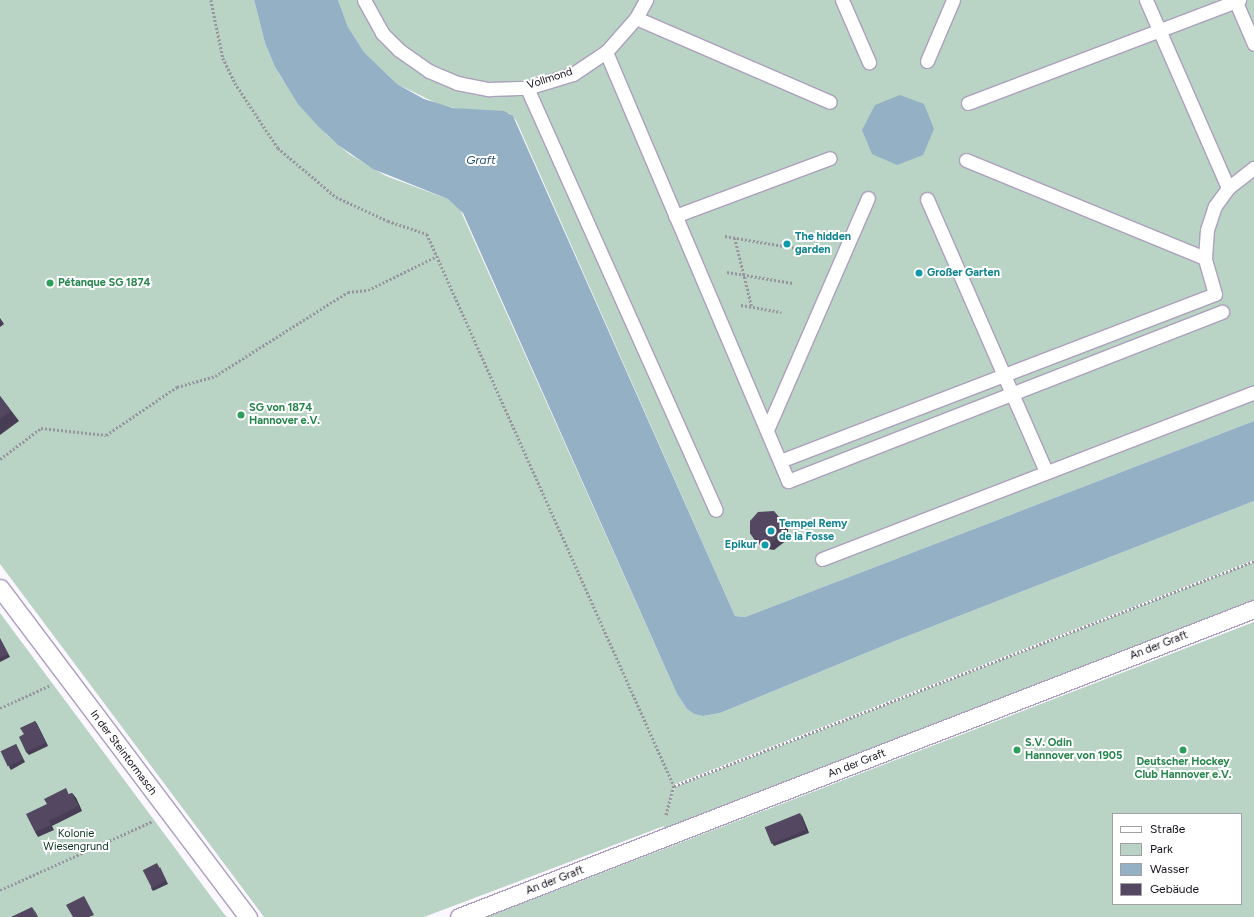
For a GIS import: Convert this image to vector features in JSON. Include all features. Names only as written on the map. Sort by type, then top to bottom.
[{"type":"street","name":"Vollmond","points":[[369,2],[382,33],[399,50],[428,71],[457,82],[489,89],[527,88],[573,74],[606,52],[636,18],[646,0]]},
{"type":"street","points":[[842,0],[869,62]]},
{"type":"street","points":[[927,62],[953,0]]},
{"type":"street","points":[[1146,0],[1228,188]]},
{"type":"street","points":[[968,103],[1160,31],[1236,0],[1254,44]]},
{"type":"street","points":[[636,18],[830,102]]},
{"type":"street","points":[[606,52],[788,480],[1222,312]]},
{"type":"street","points":[[527,88],[716,510]]},
{"type":"street","points":[[675,216],[830,158]]},
{"type":"street","points":[[966,160],[1205,258]]},
{"type":"street","points":[[780,461],[1215,294],[1205,258],[1207,230],[1215,206],[1228,188],[1254,168]]},
{"type":"street","points":[[767,430],[868,198]]},
{"type":"street","points":[[927,198],[1046,472]]},
{"type":"street","points":[[822,559],[1254,392]]},
{"type":"street","name":"In der Steintormasch","points":[[0,588],[248,917]]},
{"type":"street","name":"An der Graft","points":[[459,917],[659,841],[1254,609]]},
{"type":"path","points":[[211,0],[223,58],[235,83],[278,148],[336,197],[388,221],[427,234],[674,786],[659,841]]},
{"type":"path","points":[[725,236],[807,250]]},
{"type":"path","points":[[735,238],[752,307]]},
{"type":"path","points":[[0,460],[42,428],[106,435],[177,387],[215,376],[348,292],[368,290],[437,256]]},
{"type":"path","points":[[727,272],[793,283]]},
{"type":"path","points":[[741,305],[781,312]]},
{"type":"path","points":[[674,786],[1254,561]]},
{"type":"path","points":[[0,708],[67,678]]},
{"type":"path","points":[[0,890],[169,814]]},
{"type":"green space","name":"SG von 1874 Hannover e.V.","points":[[0,0],[254,0],[265,43],[275,67],[282,79],[327,135],[349,154],[386,176],[448,199],[459,207],[677,694],[687,709],[694,714],[703,716],[720,713],[895,641],[1254,501],[1254,560],[675,784],[668,811],[675,787],[1254,562],[1254,604],[661,834],[664,826],[424,917],[264,917],[0,564]]},
{"type":"green space","name":"Großer Garten","points":[[338,0],[1254,0],[1254,421],[745,617],[735,616],[516,120],[509,113],[468,111],[438,104],[397,84],[364,52],[348,27]]},
{"type":"green space","name":"Kolonie Wiesengrund","points":[[0,613],[224,914],[227,917],[0,917]]},
{"type":"green space","name":"S.V. Odin Hannover von 1905","points":[[1254,622],[1254,917],[487,917]]},
{"type":"water","name":"Graft","points":[[254,0],[338,0],[348,27],[364,52],[397,84],[424,99],[453,108],[504,111],[513,116],[735,616],[745,617],[1254,421],[1254,501],[895,641],[720,713],[703,716],[694,714],[687,709],[677,694],[463,213],[448,199],[373,169],[338,145],[317,125],[298,104],[275,67],[265,43]]},
{"type":"water","points":[[900,95],[924,104],[934,129],[923,155],[897,165],[872,154],[862,130],[875,105]]},
{"type":"building","points":[[0,396],[11,411],[0,419]]},
{"type":"building","name":"Tempel Remy de la Fosse","points":[[774,511],[784,523],[783,534],[770,544],[758,542],[750,533],[750,521],[758,512]]},
{"type":"building","points":[[0,639],[8,654],[0,658]]},
{"type":"building","points":[[35,721],[46,743],[26,752],[19,737],[24,734],[20,728]]},
{"type":"building","points":[[16,744],[23,759],[8,767],[1,751]]},
{"type":"building","points":[[66,788],[69,795],[72,793],[79,806],[49,821],[51,825],[35,832],[26,814],[47,804],[44,799]]},
{"type":"building","points":[[800,813],[807,830],[772,844],[765,827]]},
{"type":"building","points":[[157,863],[166,881],[152,888],[143,870]]},
{"type":"building","points":[[84,896],[94,915],[89,917],[73,917],[66,905]]},
{"type":"building","points":[[32,907],[37,917],[11,917]]},
{"type":"place","name":"The hidden garden","points":[[787,244]]},
{"type":"place","name":"Großer Garten","points":[[919,273]]},
{"type":"place","name":"Pétanque SG 1874","points":[[50,283]]},
{"type":"place","name":"SG von 1874 Hannover e.V.","points":[[241,415]]},
{"type":"place","name":"Tempel Remy de la Fosse","points":[[771,531]]},
{"type":"place","name":"Epikur","points":[[765,545]]},
{"type":"place","name":"S.V. Odin Hannover von 1905","points":[[1017,750]]},
{"type":"place","name":"Deutscher Hockey Club Hannover e.V.","points":[[1183,750]]}]
